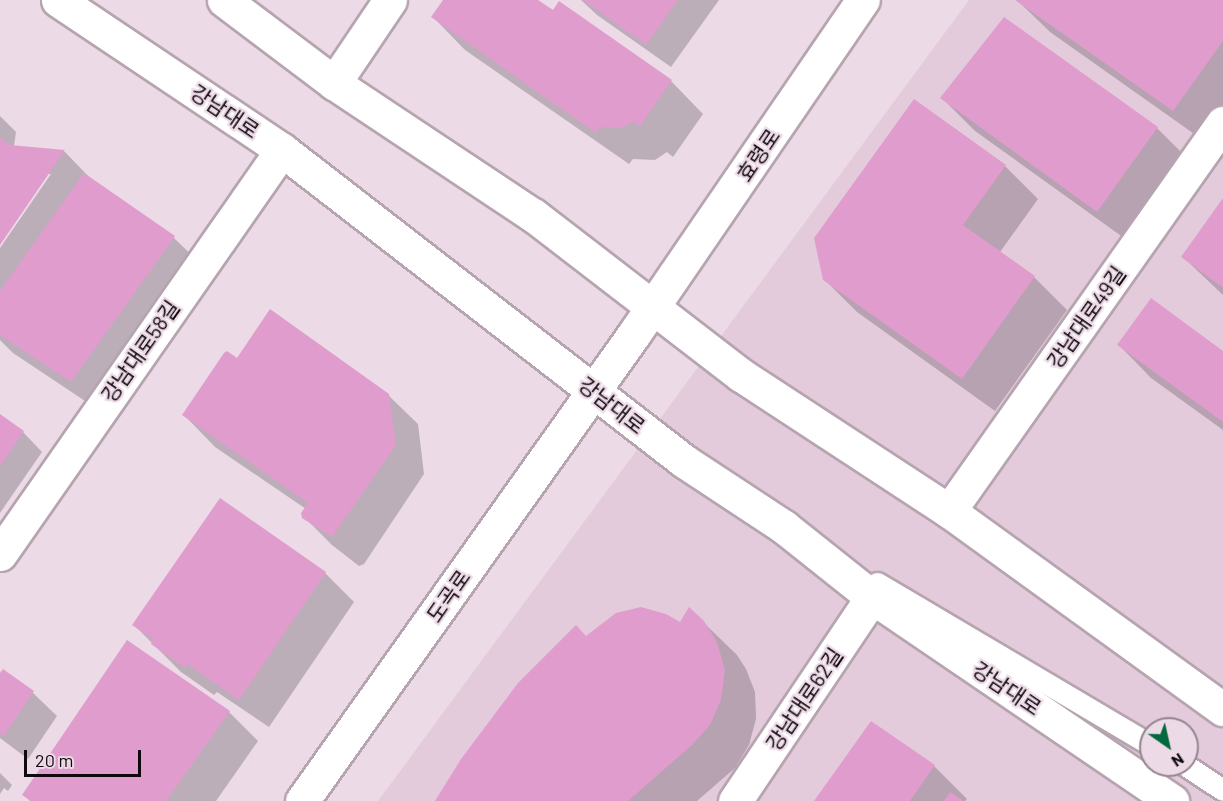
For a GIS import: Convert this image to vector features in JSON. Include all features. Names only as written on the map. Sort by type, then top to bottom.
[{"type":"main road","name":"강남대로","points":[[58,0],[282,150],[684,461],[784,527],[872,597],[1173,801]]},
{"type":"main road","points":[[334,83],[390,0]]},
{"type":"main road","name":"효령로","points":[[594,391],[863,0]]},
{"type":"main road","points":[[235,9],[334,83],[533,215],[741,375],[949,511],[1223,709]]},
{"type":"main road","name":"강남대로49길","points":[[949,511],[1221,132]]},
{"type":"main road","name":"강남대로58길","points":[[0,554],[282,150]]},
{"type":"main road","name":"도곡로","points":[[302,801],[594,391]]},
{"type":"main road","name":"강남대로62길","points":[[735,801],[872,597]]},
{"type":"lane","points":[[214,0],[235,9]]},
{"type":"lane","points":[[784,527],[1139,738]]},
{"type":"lane","points":[[1199,774],[1223,790]]},
{"type":"shaded area","points":[[969,0],[1223,0],[1223,801],[378,801]]},
{"type":"building","points":[[443,0],[538,0],[553,10],[559,1],[672,80],[640,126],[634,121],[622,128],[600,127],[596,133],[431,17]]},
{"type":"building","points":[[583,0],[678,0],[646,45]]},
{"type":"building","points":[[1015,0],[1223,0],[1223,41],[1173,111]]},
{"type":"building","points":[[1004,17],[1158,127],[1097,212],[940,98]]},
{"type":"building","points":[[914,99],[1006,165],[963,225],[1035,276],[962,379],[823,280],[814,238]]},
{"type":"building","points":[[0,138],[10,145],[65,150],[0,245]]},
{"type":"building","points":[[84,173],[175,236],[71,382],[0,335],[0,291]]},
{"type":"building","points":[[1223,198],[1223,288],[1181,257]]},
{"type":"building","points":[[1151,298],[1223,351],[1223,422],[1117,345]]},
{"type":"building","points":[[270,309],[389,394],[396,445],[332,537],[302,518],[301,513],[308,503],[182,415],[224,353],[227,351],[237,358]]},
{"type":"building","points":[[0,414],[24,431],[0,466]]},
{"type":"building","points":[[220,498],[326,572],[239,700],[187,664],[185,668],[151,644],[153,639],[132,625]]},
{"type":"building","points":[[641,607],[666,614],[680,622],[689,607],[704,621],[717,642],[725,670],[721,700],[710,725],[692,745],[628,801],[435,801],[461,759],[518,683],[576,625],[586,636],[616,613]]},
{"type":"building","points":[[127,640],[230,711],[166,801],[31,801],[22,795]]},
{"type":"building","points":[[3,669],[34,691],[4,736],[0,733],[0,673]]},
{"type":"building","points":[[871,721],[935,765],[910,801],[814,801]]},
{"type":"building","points":[[950,792],[964,801],[944,801]]}]
